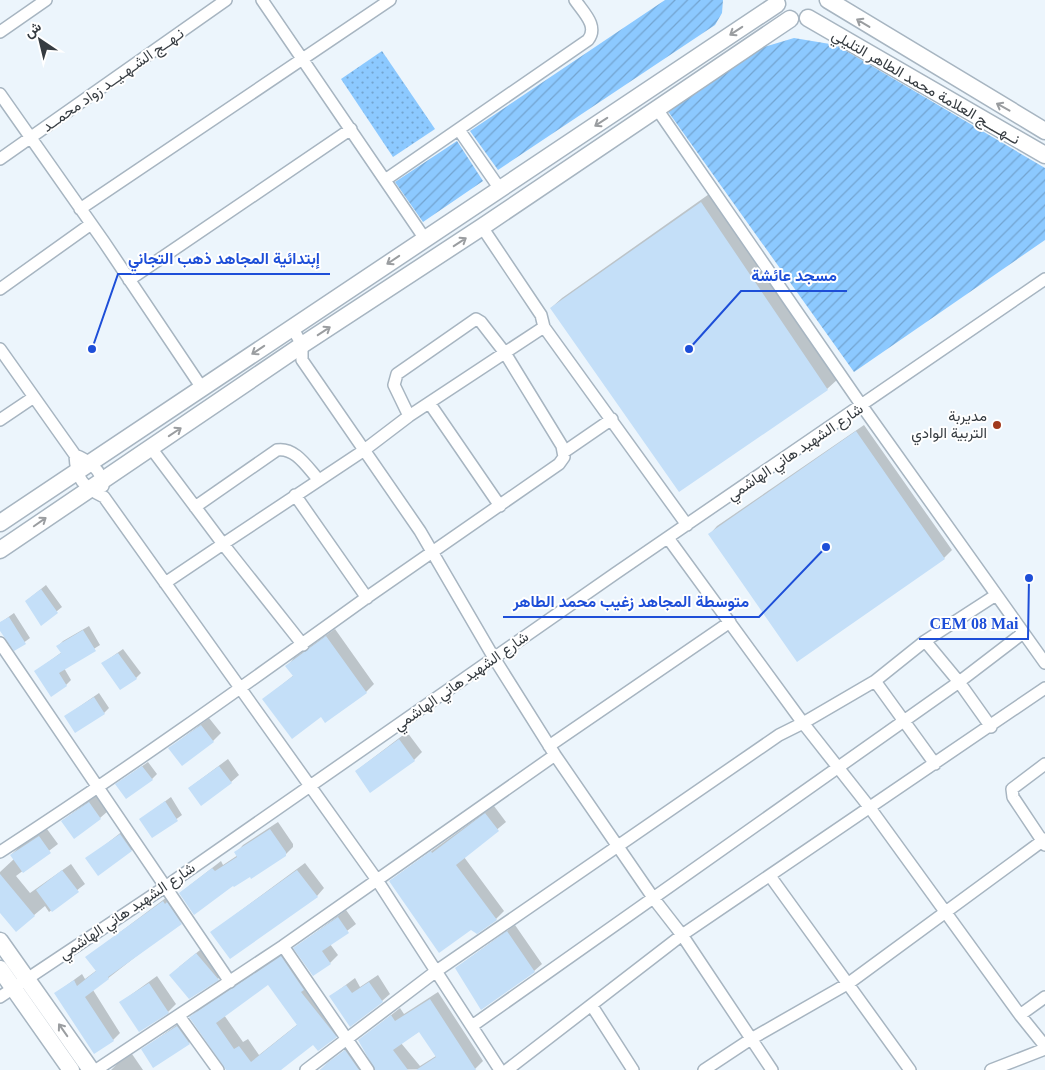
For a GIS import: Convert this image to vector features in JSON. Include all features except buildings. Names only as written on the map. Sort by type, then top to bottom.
[{"type":"main road","points":[[0,523],[75,463],[90,461],[202,388],[775,2],[782,13],[790,19],[799,20],[808,18],[818,9],[820,0]]},
{"type":"main road","name":"نــهــــج العلامة محمد الطاهر التليلي","points":[[828,0],[1045,131]]},
{"type":"main road","name":"نــهــــج العلامة محمد الطاهر التليلي","points":[[808,18],[1045,155]]},
{"type":"main road","points":[[0,550],[151,448],[297,353],[790,19]]},
{"type":"main road","points":[[0,941],[13,988],[91,1070]]},
{"type":"main road","points":[[0,969],[71,1070]]},
{"type":"street","points":[[0,32],[46,0]]},
{"type":"street","name":"نـهــج الشـهـيــد زواد محمــد","points":[[0,159],[226,0]]},
{"type":"street","points":[[262,0],[425,239]]},
{"type":"street","points":[[385,180],[588,40],[592,36],[593,26],[575,0]]},
{"type":"street","points":[[80,209],[304,60],[383,2]]},
{"type":"street","points":[[0,94],[130,280],[202,388]]},
{"type":"street","points":[[657,109],[862,406],[1045,662]]},
{"type":"street","points":[[130,280],[351,129]]},
{"type":"street","points":[[459,130],[500,189]]},
{"type":"street","points":[[0,289],[91,224]]},
{"type":"street","points":[[482,227],[541,314],[544,327],[687,525]]},
{"type":"street","name":"شارع الشهيد هاني الهاشمي","points":[[13,988],[165,887],[310,784],[1045,279]]},
{"type":"street","points":[[0,852],[98,789],[559,464],[564,456],[562,446],[505,353],[481,322],[476,319],[397,374],[394,385],[409,416]]},
{"type":"street","points":[[292,327],[297,353]]},
{"type":"street","points":[[165,583],[318,479],[363,451],[409,416],[430,404],[544,327]]},
{"type":"street","points":[[277,337],[297,353],[433,553],[494,658],[552,751],[618,844],[654,899],[682,935],[772,1070]]},
{"type":"street","points":[[0,349],[34,397],[75,463],[88,490],[104,498],[239,688],[310,784],[376,880],[500,1070]]},
{"type":"street","points":[[0,420],[34,397]]},
{"type":"street","points":[[430,404],[500,506]]},
{"type":"street","points":[[564,452],[612,419]]},
{"type":"street","points":[[151,448],[223,544],[303,645]]},
{"type":"street","points":[[195,507],[277,450],[283,449],[296,455],[318,479]]},
{"type":"street","points":[[90,461],[103,480],[104,498]]},
{"type":"street","points":[[295,495],[367,598]]},
{"type":"street","points":[[668,538],[804,723],[870,808],[1045,1047],[991,1070]]},
{"type":"street","points":[[306,1070],[348,1040],[435,972],[618,844],[780,735],[875,681],[925,641],[996,595]]},
{"type":"street","points":[[96,1070],[283,946],[730,622]]},
{"type":"street","points":[[472,1026],[959,682],[1023,633]]},
{"type":"street","points":[[925,641],[959,682],[991,727]]},
{"type":"street","points":[[0,643],[230,982]]},
{"type":"street","points":[[875,681],[935,764]]},
{"type":"street","points":[[507,1070],[682,935],[991,727],[1045,688]]},
{"type":"street","points":[[704,1070],[751,1039],[849,984],[1044,841],[1013,797],[1012,789],[1045,764]]},
{"type":"street","points":[[770,876],[910,1070]]},
{"type":"street","points":[[283,946],[368,1070]]},
{"type":"street","points":[[1020,1015],[1045,997]]},
{"type":"street","points":[[592,1006],[633,1070]]},
{"type":"street","points":[[179,1016],[218,1070]]},
{"type":"shaded area","points":[[665,0],[723,0],[722,13],[715,25],[498,170],[470,131]]},
{"type":"shaded area","points":[[794,38],[836,45],[1045,168],[1045,240],[854,372],[667,110],[764,47]]},
{"type":"shaded area","points":[[382,51],[435,129],[393,157],[341,79]]},
{"type":"shaded area","points":[[457,141],[483,181],[423,222],[395,182]]},
{"type":"place","name":"إبتدائية المجاهد ذهب التجاني","points":[[92,349]]},
{"type":"place","name":"مسجد عائشة","points":[[689,349]]},
{"type":"place","name":"مديربة التربية الوادي","points":[[997,425]]},
{"type":"place","name":"متوسطة المجاهد زغيب محمد الطاهر","points":[[826,547]]},
{"type":"place","name":"CEM 08 Mai","points":[[1029,578]]}]
